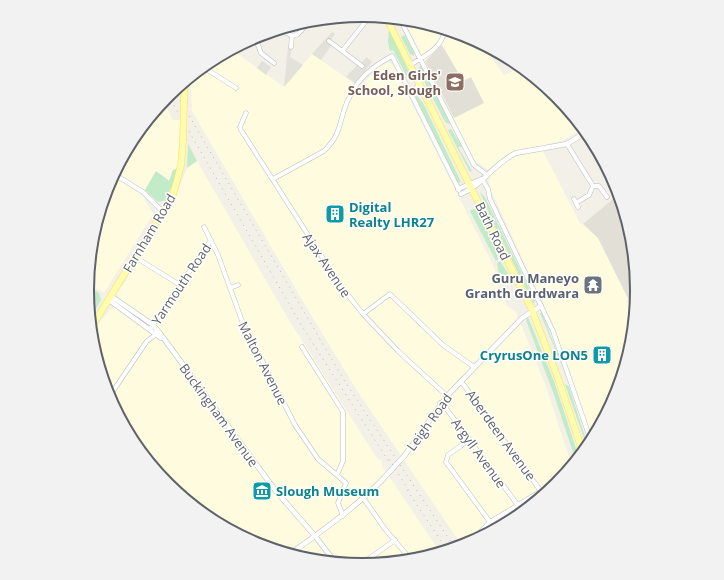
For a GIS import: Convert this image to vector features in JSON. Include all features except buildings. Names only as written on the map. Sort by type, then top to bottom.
[{"type":"main road","name":"Bath Road","points":[[389,24],[532,310],[559,381],[580,445]]},
{"type":"main road","name":"Farnham Road","points":[[96,321],[173,195],[181,165],[185,89]]},
{"type":"street","points":[[343,50],[365,22]]},
{"type":"street","points":[[403,25],[474,165],[486,175]]},
{"type":"street","points":[[287,33],[292,36],[298,34],[303,29]]},
{"type":"street","points":[[410,65],[442,41],[444,35]]},
{"type":"street","points":[[291,47],[292,36]]},
{"type":"street","points":[[329,41],[343,50],[362,66]]},
{"type":"street","points":[[257,43],[261,53],[274,64]]},
{"type":"street","points":[[273,179],[324,151],[329,146],[339,131],[350,95],[367,73],[392,56],[412,93],[459,192],[482,179],[503,160],[516,153],[568,144],[581,135]]},
{"type":"street","points":[[209,70],[232,83],[236,88]]},
{"type":"street","points":[[412,93],[420,84]]},
{"type":"street","name":"Ajax Avenue","points":[[246,113],[240,126],[241,130],[328,268],[363,314],[398,351],[447,396]]},
{"type":"street","points":[[568,144],[592,186],[589,195],[576,203]]},
{"type":"street","points":[[119,177],[143,192],[163,212]]},
{"type":"street","points":[[482,179],[488,189],[491,200],[561,352],[589,432]]},
{"type":"street","points":[[592,186],[599,186],[607,197]]},
{"type":"street","name":"Malton Avenue","points":[[204,227],[211,240],[242,321],[300,433],[324,466],[346,483],[338,503],[343,516]]},
{"type":"street","name":"Yarmouth Road","points":[[152,327],[211,240]]},
{"type":"street","points":[[135,257],[180,285]]},
{"type":"street","points":[[230,288],[238,285]]},
{"type":"street","points":[[363,314],[390,294],[443,345],[474,367]]},
{"type":"street","name":"Buckingham Avenue","points":[[110,298],[152,327],[166,342],[275,490],[331,556]]},
{"type":"street","name":"Leigh Road","points":[[296,550],[364,499],[405,455],[440,403],[515,324],[532,310],[541,306]]},
{"type":"street","points":[[113,391],[147,341],[158,333]]},
{"type":"street","points":[[302,347],[343,412],[343,461],[337,476]]},
{"type":"street","name":"Aberdeen Avenue","points":[[461,381],[540,490]]},
{"type":"street","name":"Argyll Avenue","points":[[440,403],[517,504]]},
{"type":"street","points":[[469,440],[448,455],[446,462],[490,522]]},
{"type":"street","points":[[483,529],[490,522],[540,490]]},
{"type":"street","points":[[364,499],[384,529],[406,554]]},
{"type":"street","points":[[370,558],[395,540]]},
{"type":"shaded area","points":[[406,26],[448,36],[481,50],[489,54],[504,75],[515,70],[552,100],[578,131],[562,141],[547,144],[543,151],[580,223],[598,238],[628,299],[626,301],[629,306],[625,342],[616,376],[610,393],[589,432],[556,332],[490,188],[489,175],[492,172],[474,160]]},
{"type":"shaded area","points":[[332,32],[335,34],[330,41],[333,43],[321,60],[312,54]]},
{"type":"shaded area","name":"Eden Girls' School, Slough","points":[[442,45],[463,81],[471,77],[484,103],[454,118],[425,61]]},
{"type":"shaded area","points":[[288,47],[292,48],[290,57],[303,65],[284,87]]},
{"type":"shaded area","points":[[237,53],[284,87],[312,54],[354,83],[359,89],[376,69],[388,62],[392,64],[495,269],[495,280],[507,306],[515,311],[545,384],[570,459],[552,480],[511,513],[481,530],[458,540],[356,389],[305,305],[189,106],[192,109],[190,84],[213,67]]},
{"type":"shaded area","points":[[367,57],[372,62],[355,83],[346,77],[357,65],[351,60],[354,58],[361,63]]},
{"type":"shaded area","points":[[262,61],[271,67],[266,75],[257,68]]},
{"type":"shaded area","points":[[166,107],[173,120],[180,120],[178,168],[169,181],[156,171],[145,190],[120,174],[139,141]]},
{"type":"shaded area","points":[[197,161],[287,317],[377,458],[382,461],[382,466],[437,547],[397,556],[362,558],[327,556],[310,553],[259,538],[228,522],[199,503],[172,480],[139,439],[114,393],[103,359],[96,326],[110,310],[114,308],[119,299],[117,294],[142,256],[173,202],[187,168]]},
{"type":"shaded area","points":[[118,180],[143,196],[153,214],[104,293],[94,287],[96,262],[103,221]]},
{"type":"shaded area","points":[[614,198],[621,221],[628,255],[629,301],[598,238],[583,224]]},
{"type":"green space","points":[[389,29],[413,81],[407,77],[393,50],[390,51],[388,42]]},
{"type":"green space","points":[[405,35],[414,52],[414,56],[410,54],[401,37]]},
{"type":"green space","points":[[421,65],[450,123],[449,124],[445,122],[418,69]]},
{"type":"green space","points":[[416,95],[423,103],[461,182],[457,183],[415,100]]},
{"type":"green space","points":[[451,129],[462,147],[458,147],[472,171],[470,172],[448,130]]},
{"type":"green space","points":[[188,144],[197,161],[187,168]]},
{"type":"green space","points":[[178,168],[172,186],[164,201],[158,202],[145,190],[156,171],[169,181],[173,170]]},
{"type":"green space","points":[[480,192],[485,197],[535,301],[533,303],[490,216]]},
{"type":"green space","points":[[476,209],[494,245],[498,259],[496,261],[470,211]]},
{"type":"green space","points":[[500,261],[509,275],[500,280],[497,263]]},
{"type":"green space","points":[[94,290],[99,293],[101,300],[95,310]]},
{"type":"green space","points":[[540,313],[542,313],[570,385]]},
{"type":"green space","points":[[528,317],[555,384],[577,451],[574,454],[554,395],[526,320]]},
{"type":"green space","points":[[565,384],[569,387],[585,438],[584,440]]},
{"type":"railway","points":[[177,96],[344,380],[452,543]]},
{"type":"railway","points":[[171,101],[303,328],[391,465]]},
{"type":"railway","points":[[389,459],[411,494]]},
{"type":"railway","points":[[407,490],[444,545]]},
{"type":"place","name":"Eden Girls' School, Slough","points":[[455,82]]},
{"type":"place","name":"Digital Realty LHR27","points":[[335,214]]},
{"type":"place","name":"Guru Maneyo Granth Gurdwara","points":[[593,285]]},
{"type":"place","name":"CryrusOne LON5","points":[[602,355]]},
{"type":"place","name":"Slough Museum","points":[[262,491]]}]
